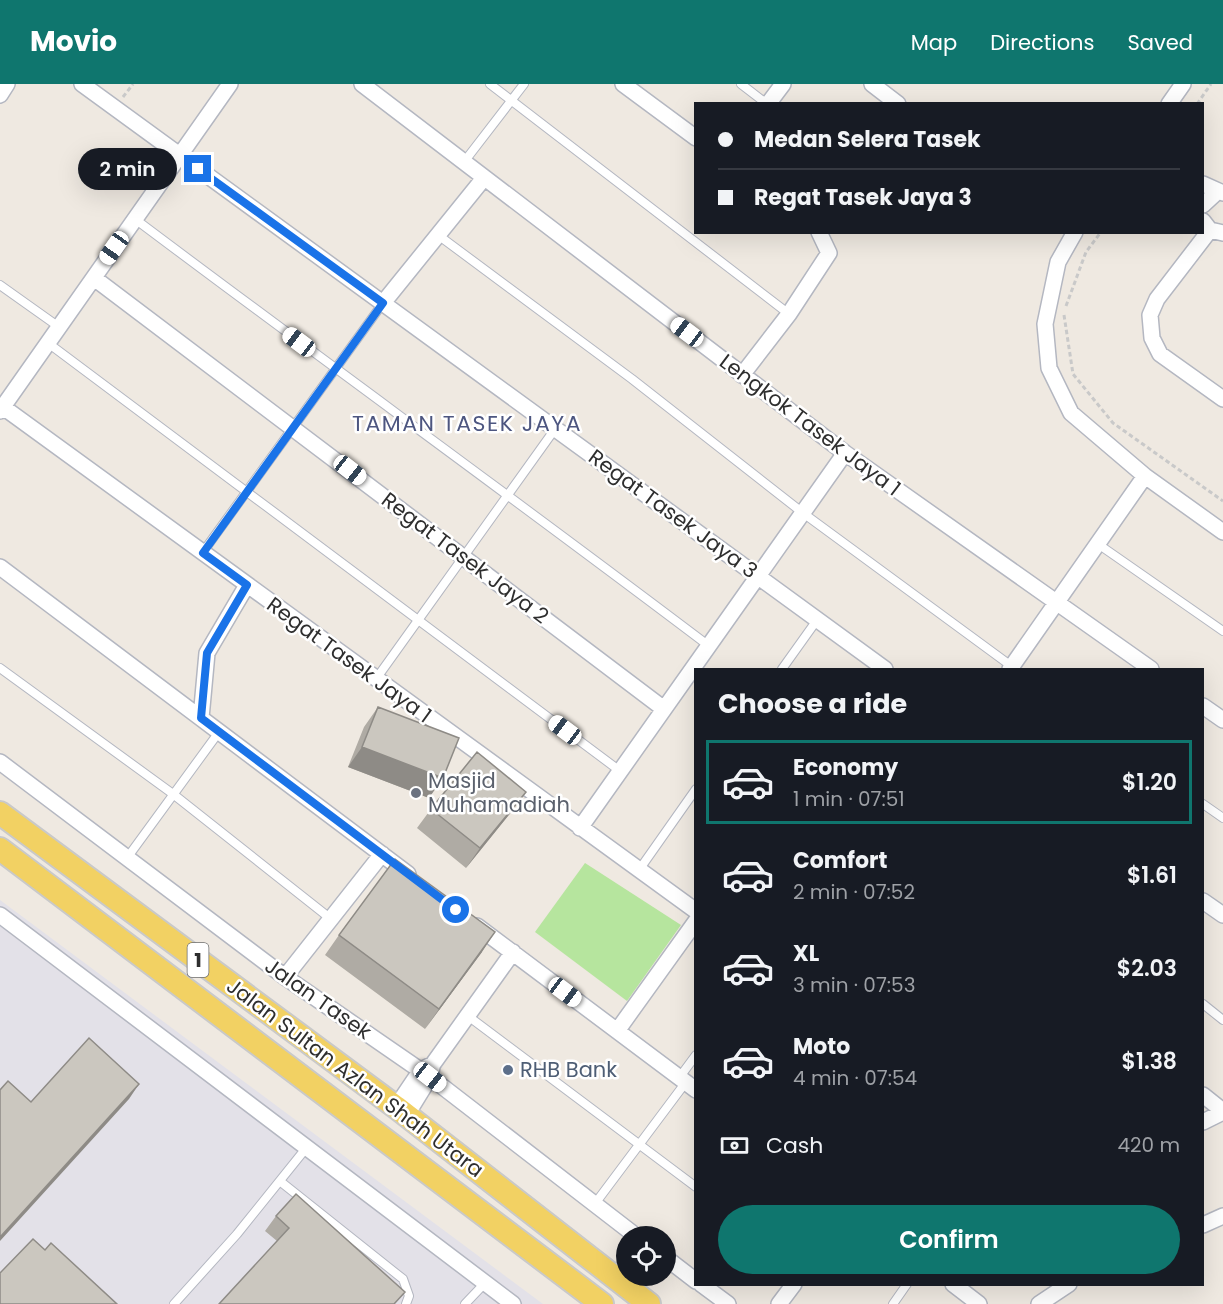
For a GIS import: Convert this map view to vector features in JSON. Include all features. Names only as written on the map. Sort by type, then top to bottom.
[{"type":"main road","name":"Jalan Sultan Azlan Shah Utara","points":[[0,813],[649,1304]]},
{"type":"main road","name":"Jalan Sultan Azlan Shah Utara","points":[[0,849],[602,1304]]},
{"type":"main road","points":[[340,1108],[369,1120],[399,1114],[397,1134],[446,1177],[448,1189]]},
{"type":"street","points":[[0,95],[7,84]]},
{"type":"street","name":"Regat Tasek Jaya 3","points":[[82,84],[882,668]]},
{"type":"street","points":[[1,409],[230,84]]},
{"type":"street","name":"Lengkok Tasek Jaya 1","points":[[362,84],[845,453],[1150,668]]},
{"type":"street","points":[[623,84],[694,137]]},
{"type":"street","points":[[770,102],[783,84]]},
{"type":"street","points":[[872,84],[895,102]]},
{"type":"street","points":[[1170,102],[1183,84]]},
{"type":"street","points":[[383,303],[484,177]]},
{"type":"street","points":[[1204,185],[1220,193],[1204,204]]},
{"type":"street","points":[[1212,228],[1157,299],[1150,315],[1152,338],[1160,354],[1223,399]]},
{"type":"street","points":[[742,375],[789,314],[829,253],[820,234]]},
{"type":"street","points":[[1074,234],[1058,262],[1045,324],[1049,368],[1071,413],[1145,476],[1223,532]]},
{"type":"street","name":"Regat Tasek Jaya 2","points":[[94,278],[664,709]]},
{"type":"street","name":"Regat Tasek Jaya 1","points":[[1,409],[694,910]]},
{"type":"street","points":[[580,828],[845,453]]},
{"type":"street","points":[[1012,668],[1145,476]]},
{"type":"street","points":[[0,567],[419,882]]},
{"type":"street","points":[[201,718],[207,653],[247,585]]},
{"type":"street","points":[[1204,707],[1223,720]]},
{"type":"street","name":"Jalan Tasek","points":[[0,762],[285,977],[428,1070],[622,1226]]},
{"type":"street","points":[[285,977],[382,854]]},
{"type":"street","points":[[1204,902],[1223,915]]},
{"type":"street","points":[[0,915],[513,1304]]},
{"type":"street","points":[[466,917],[687,1083]]},
{"type":"street","points":[[617,1031],[694,924]]},
{"type":"street","points":[[399,1114],[513,952]]},
{"type":"street","points":[[1204,1096],[1223,1112],[1204,1122]]},
{"type":"street","points":[[1204,1225],[1223,1216]]},
{"type":"street","points":[[676,1266],[694,1279]]},
{"type":"street","points":[[703,1286],[728,1304]]},
{"type":"street","points":[[779,1304],[792,1286]]},
{"type":"street","points":[[956,1286],[979,1304]]},
{"type":"street","points":[[1039,1304],[1066,1286]]},
{"type":"lane","points":[[490,84],[789,314]]},
{"type":"lane","points":[[464,162],[524,84]]},
{"type":"lane","points":[[741,84],[765,102]]},
{"type":"lane","points":[[135,219],[335,370],[509,495],[708,646]]},
{"type":"lane","points":[[438,234],[632,380],[802,513],[1012,668]]},
{"type":"lane","points":[[0,285],[59,327]]},
{"type":"lane","points":[[203,553],[383,303]]},
{"type":"lane","points":[[48,343],[248,490],[620,771]]},
{"type":"lane","points":[[376,680],[555,429]]},
{"type":"lane","points":[[1098,544],[1223,631]]},
{"type":"lane","points":[[783,668],[817,620]]},
{"type":"lane","points":[[0,668],[173,794],[331,919]]},
{"type":"lane","points":[[127,858],[219,732]]},
{"type":"lane","points":[[639,870],[694,792]]},
{"type":"lane","points":[[1204,805],[1223,818]]},
{"type":"lane","points":[[1204,1005],[1223,1020]]},
{"type":"lane","points":[[468,1016],[694,1186]]},
{"type":"lane","points":[[594,1205],[687,1083],[694,1061]]},
{"type":"lane","points":[[174,1304],[281,1182],[308,1147]]},
{"type":"lane","points":[[281,1182],[403,1280],[409,1296],[406,1304]]},
{"type":"lane","points":[[465,1304],[485,1283]]},
{"type":"lane","points":[[893,1304],[906,1286]]},
{"type":"path","points":[[1198,102],[1211,84]]},
{"type":"path","points":[[1100,234],[1086,252],[1063,313],[1073,374],[1113,423],[1223,501]]},
{"type":"shaded area","points":[[0,900],[543,1304],[0,1304]]},
{"type":"green space","points":[[585,863],[681,925],[627,1001],[535,932]]},
{"type":"building","points":[[378,707],[459,738],[443,778],[362,747]]},
{"type":"building","points":[[477,752],[526,792],[480,848],[431,809]]},
{"type":"building","points":[[395,859],[495,932],[439,1009],[339,935]]},
{"type":"building","points":[[89,1038],[139,1084],[0,1237],[0,1090],[8,1081],[31,1102]]},
{"type":"building","points":[[296,1194],[405,1292],[394,1304],[219,1304],[289,1228],[276,1216]]},
{"type":"building","points":[[33,1239],[45,1250],[51,1243],[117,1304],[0,1304],[0,1273]]},
{"type":"place","name":"Masjid Muhamadiah","points":[[416,793]]},
{"type":"place","name":"RHB Bank","points":[[508,1070]]},
{"type":"district","name":"TAMAN TASEK JAYA","points":[[467,423]]},
{"type":"route","points":[[198,169],[383,303],[203,553],[247,585],[207,653],[204,665],[201,718],[456,910]]}]
